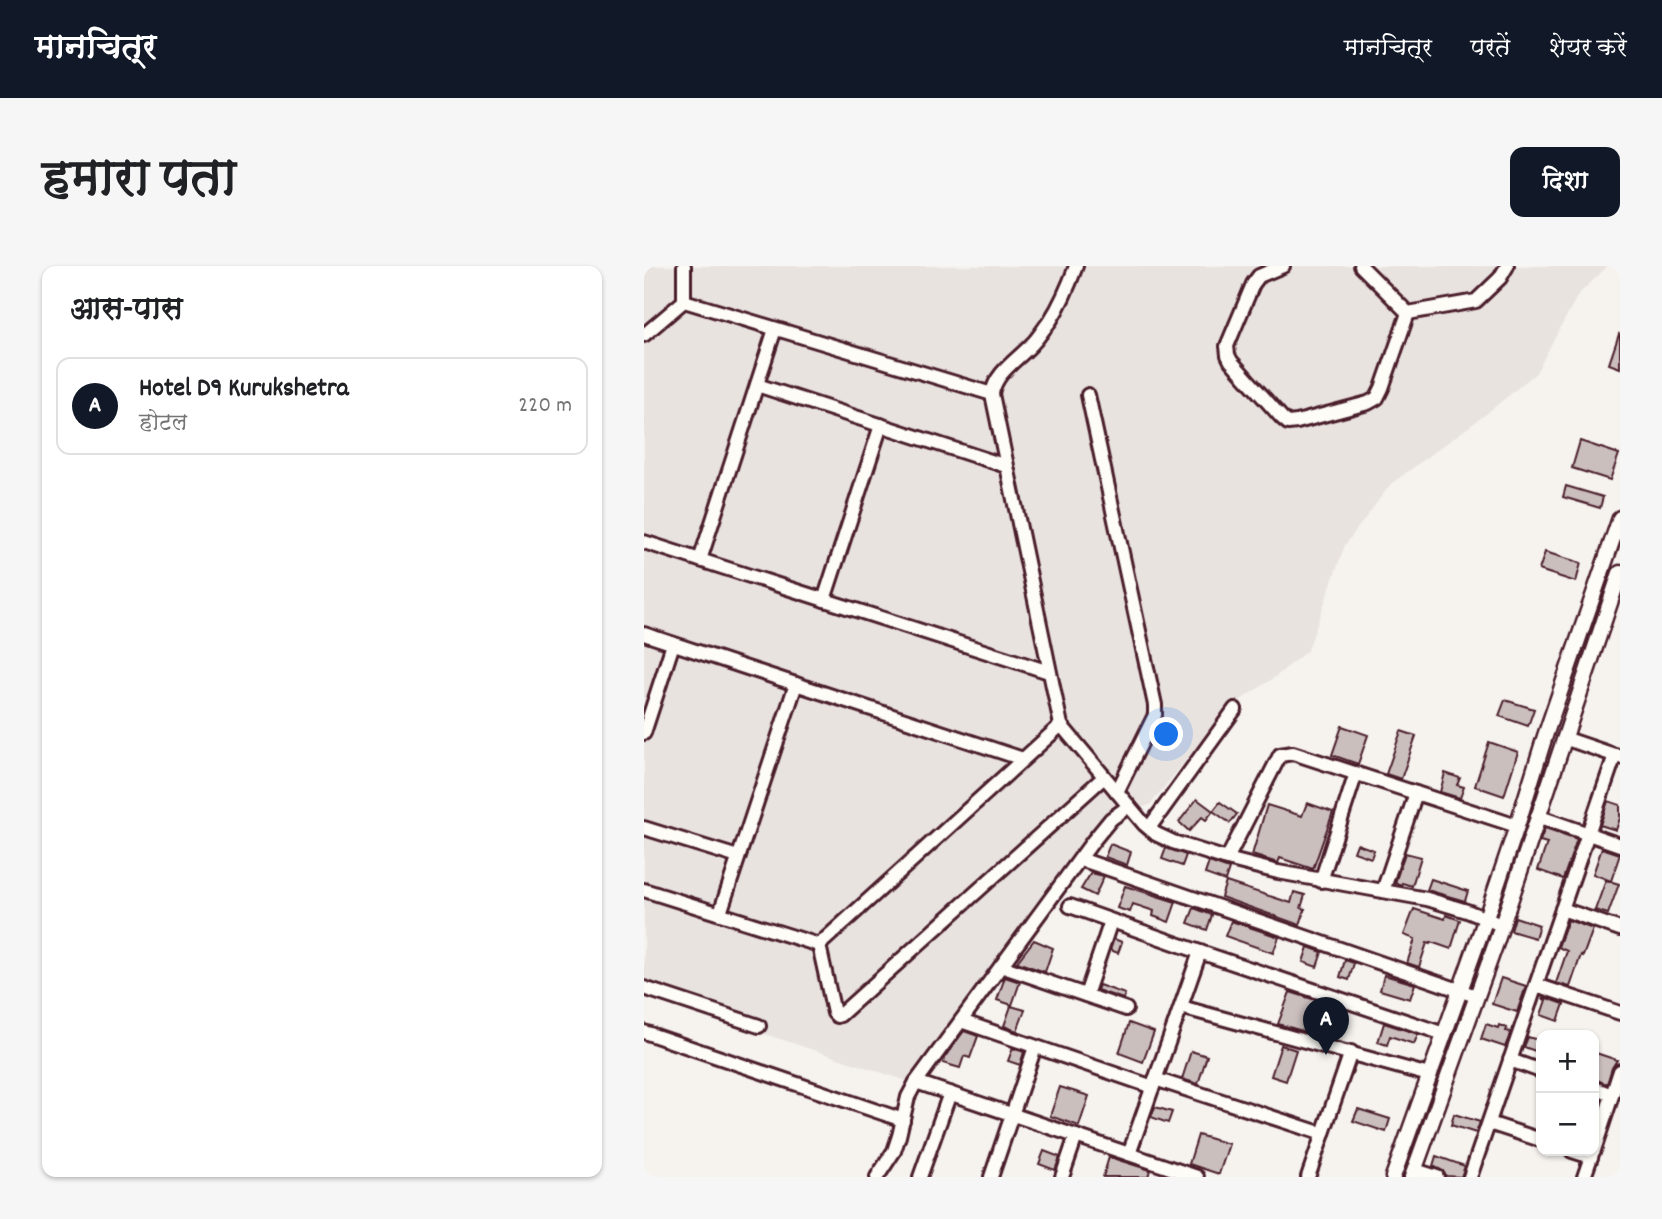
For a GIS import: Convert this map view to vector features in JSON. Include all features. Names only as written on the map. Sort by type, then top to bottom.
[{"type":"main road","points":[[1393,1177],[1486,918],[1620,518]]},
{"type":"main road","points":[[1413,1173],[1502,925],[1620,573]]},
{"type":"street","points":[[644,335],[684,301],[684,266]]},
{"type":"street","points":[[1076,266],[1064,298],[1049,321],[1033,343],[998,378],[992,394],[1060,724],[1149,828],[1173,842],[1278,873],[1427,899],[1502,925]]},
{"type":"street","points":[[1283,266],[1259,276],[1252,284],[1227,345],[1231,361],[1288,423],[1368,403],[1377,398],[1408,313]]},
{"type":"street","points":[[1362,266],[1408,313]]},
{"type":"street","points":[[1408,313],[1476,301],[1500,278],[1507,266]]},
{"type":"street","points":[[684,301],[992,394]]},
{"type":"street","points":[[700,560],[775,329]]},
{"type":"street","points":[[757,385],[1006,466]]},
{"type":"street","points":[[1088,395],[1155,705],[1155,715],[1117,792]]},
{"type":"street","points":[[824,600],[880,425]]},
{"type":"street","points":[[644,542],[1049,672]]},
{"type":"street","points":[[644,634],[1023,759]]},
{"type":"street","points":[[644,733],[673,643]]},
{"type":"street","points":[[720,913],[796,684]]},
{"type":"street","points":[[1149,828],[1235,709]]},
{"type":"street","points":[[819,945],[1060,724]]},
{"type":"street","points":[[1470,1177],[1588,834],[1618,756],[1563,738]]},
{"type":"street","points":[[1227,859],[1280,755],[1286,753],[1293,753],[1517,826]]},
{"type":"street","points":[[1321,881],[1356,773]]},
{"type":"street","points":[[819,945],[834,1013],[837,1016],[1104,777]]},
{"type":"street","points":[[1383,891],[1416,793]]},
{"type":"street","points":[[877,1177],[894,1151],[908,1097],[916,1082],[1080,859],[1111,819],[1129,806]]},
{"type":"street","points":[[1537,816],[1620,845]]},
{"type":"street","points":[[644,828],[738,857]]},
{"type":"street","points":[[1080,859],[1476,996]]},
{"type":"street","points":[[644,890],[819,945]]},
{"type":"street","points":[[1070,906],[1444,1034]]},
{"type":"street","points":[[1562,909],[1620,929]]},
{"type":"street","points":[[1086,995],[1111,921]]},
{"type":"street","points":[[1129,1154],[1200,952]]},
{"type":"street","points":[[1001,966],[1126,1009]]},
{"type":"street","points":[[1536,985],[1620,1013]]},
{"type":"street","points":[[644,988],[759,1026]]},
{"type":"street","points":[[1181,1007],[1429,1075]]},
{"type":"street","points":[[961,1021],[1035,1047],[1323,1134]]},
{"type":"street","points":[[644,1032],[903,1120]]},
{"type":"street","points":[[991,1177],[1035,1047]]},
{"type":"street","points":[[1307,1177],[1351,1052]]},
{"type":"street","points":[[1510,1060],[1536,1069]]},
{"type":"street","points":[[1599,1137],[1614,1098],[1620,1071]]},
{"type":"street","points":[[916,1082],[1197,1177]]},
{"type":"street","points":[[920,1177],[950,1093]]},
{"type":"street","points":[[1489,1123],[1536,1138]]},
{"type":"street","points":[[1062,1177],[1076,1136]]},
{"type":"street","points":[[1584,1177],[1592,1156]]},
{"type":"street","points":[[1413,1173],[1437,1177]]},
{"type":"shaded area","points":[[644,266],[1608,266],[1578,295],[1536,373],[1485,415],[1391,484],[1345,545],[1308,650],[1274,678],[1227,709],[1150,805],[1097,821],[907,1081],[644,994]]},
{"type":"building","points":[[1620,335],[1620,368],[1609,364]]},
{"type":"building","points":[[1580,441],[1619,454],[1610,480],[1572,468]]},
{"type":"building","points":[[1566,486],[1603,497],[1600,508],[1563,497]]},
{"type":"building","points":[[1545,552],[1581,563],[1576,582],[1539,570]]},
{"type":"building","points":[[1505,700],[1534,709],[1528,726],[1499,716]]},
{"type":"building","points":[[1342,726],[1368,735],[1358,764],[1332,755]]},
{"type":"building","points":[[1401,731],[1416,736],[1401,779],[1386,774]]},
{"type":"building","points":[[1489,742],[1518,752],[1504,796],[1475,786]]},
{"type":"building","points":[[1445,773],[1460,778],[1457,785],[1464,787],[1460,798],[1440,792]]},
{"type":"building","points":[[1197,799],[1213,811],[1206,820],[1202,817],[1189,831],[1179,822]]},
{"type":"building","points":[[1608,801],[1620,805],[1616,830],[1600,825]]},
{"type":"building","points":[[1220,802],[1237,814],[1230,823],[1213,811]]},
{"type":"building","points":[[1307,803],[1333,812],[1313,869],[1280,858],[1278,863],[1252,855],[1267,805],[1302,816]]},
{"type":"building","points":[[1545,828],[1577,839],[1563,879],[1538,870],[1547,843],[1540,841]]},
{"type":"building","points":[[1110,844],[1131,852],[1127,865],[1105,857]]},
{"type":"building","points":[[1357,844],[1374,850],[1371,858],[1354,852]]},
{"type":"building","points":[[1166,848],[1186,855],[1182,866],[1162,859]]},
{"type":"building","points":[[1602,848],[1620,854],[1611,881],[1593,874]]},
{"type":"building","points":[[1405,853],[1421,857],[1412,886],[1395,883]]},
{"type":"building","points":[[1209,862],[1229,869],[1225,881],[1205,874]]},
{"type":"building","points":[[1091,873],[1104,876],[1095,896],[1081,889]]},
{"type":"building","points":[[1431,879],[1468,891],[1465,901],[1427,890]]},
{"type":"building","points":[[1606,880],[1619,884],[1608,914],[1595,910]]},
{"type":"building","points":[[1226,882],[1291,903],[1294,892],[1305,895],[1301,908],[1305,909],[1300,925],[1221,897]]},
{"type":"building","points":[[1125,886],[1176,902],[1169,922],[1153,916],[1154,911],[1133,904],[1130,912],[1117,908]]},
{"type":"building","points":[[1194,908],[1212,915],[1207,930],[1188,923]]},
{"type":"building","points":[[1414,909],[1445,919],[1446,915],[1460,920],[1451,949],[1427,943],[1419,967],[1407,963],[1415,939],[1404,935]]},
{"type":"building","points":[[1515,917],[1539,925],[1535,938],[1511,931]]},
{"type":"building","points":[[1568,920],[1593,929],[1570,987],[1556,983],[1567,951],[1558,947]]},
{"type":"building","points":[[1231,921],[1279,937],[1273,953],[1225,936]]},
{"type":"building","points":[[1114,939],[1122,942],[1118,953],[1110,950]]},
{"type":"building","points":[[1034,940],[1053,948],[1045,972],[1017,962]]},
{"type":"building","points":[[1308,947],[1322,952],[1317,967],[1303,962]]},
{"type":"building","points":[[1345,960],[1354,963],[1349,980],[1340,977]]},
{"type":"building","points":[[1384,975],[1415,984],[1410,999],[1380,990]]},
{"type":"building","points":[[1005,977],[1020,982],[1012,1005],[997,1000]]},
{"type":"building","points":[[1501,978],[1526,986],[1517,1012],[1492,1004]]},
{"type":"building","points":[[1099,985],[1125,994],[1123,999],[1097,990]]},
{"type":"building","points":[[1290,992],[1322,1002],[1316,1018],[1326,1022],[1320,1036],[1278,1024]]},
{"type":"building","points":[[1544,997],[1564,1004],[1558,1021],[1541,1015],[1546,1000]]},
{"type":"building","points":[[1011,1006],[1025,1010],[1017,1031],[1004,1026]]},
{"type":"building","points":[[1129,1023],[1154,1032],[1143,1062],[1119,1053]]},
{"type":"building","points":[[1384,1023],[1418,1034],[1414,1044],[1390,1036],[1387,1045],[1378,1042]]},
{"type":"building","points":[[1486,1024],[1498,1028],[1499,1025],[1511,1032],[1505,1047],[1481,1039]]},
{"type":"building","points":[[964,1031],[978,1036],[970,1058],[964,1056],[960,1068],[943,1063],[944,1058]]},
{"type":"building","points":[[1528,1037],[1536,1039],[1536,1051],[1524,1047]]},
{"type":"building","points":[[1281,1045],[1296,1050],[1286,1081],[1271,1076]]},
{"type":"building","points":[[1013,1048],[1024,1052],[1020,1065],[1008,1061]]},
{"type":"building","points":[[1191,1051],[1207,1056],[1198,1084],[1182,1079]]},
{"type":"building","points":[[1599,1054],[1617,1060],[1607,1084],[1599,1081]]},
{"type":"building","points":[[1060,1087],[1089,1096],[1079,1126],[1050,1116]]},
{"type":"building","points":[[1155,1107],[1172,1112],[1168,1123],[1151,1117]]},
{"type":"building","points":[[1358,1109],[1390,1119],[1386,1132],[1353,1121]]},
{"type":"building","points":[[1454,1114],[1480,1122],[1476,1133],[1451,1125]]},
{"type":"building","points":[[1198,1135],[1229,1144],[1219,1174],[1189,1164]]},
{"type":"building","points":[[1044,1151],[1060,1157],[1055,1170],[1039,1164]]},
{"type":"building","points":[[1436,1156],[1465,1166],[1461,1177],[1446,1176],[1443,1171],[1433,1166]]},
{"type":"building","points":[[1109,1157],[1150,1170],[1148,1177],[1103,1177]]},
{"type":"place","name":"Hotel D9 Kurukshetra","points":[[1326,1055]]}]
